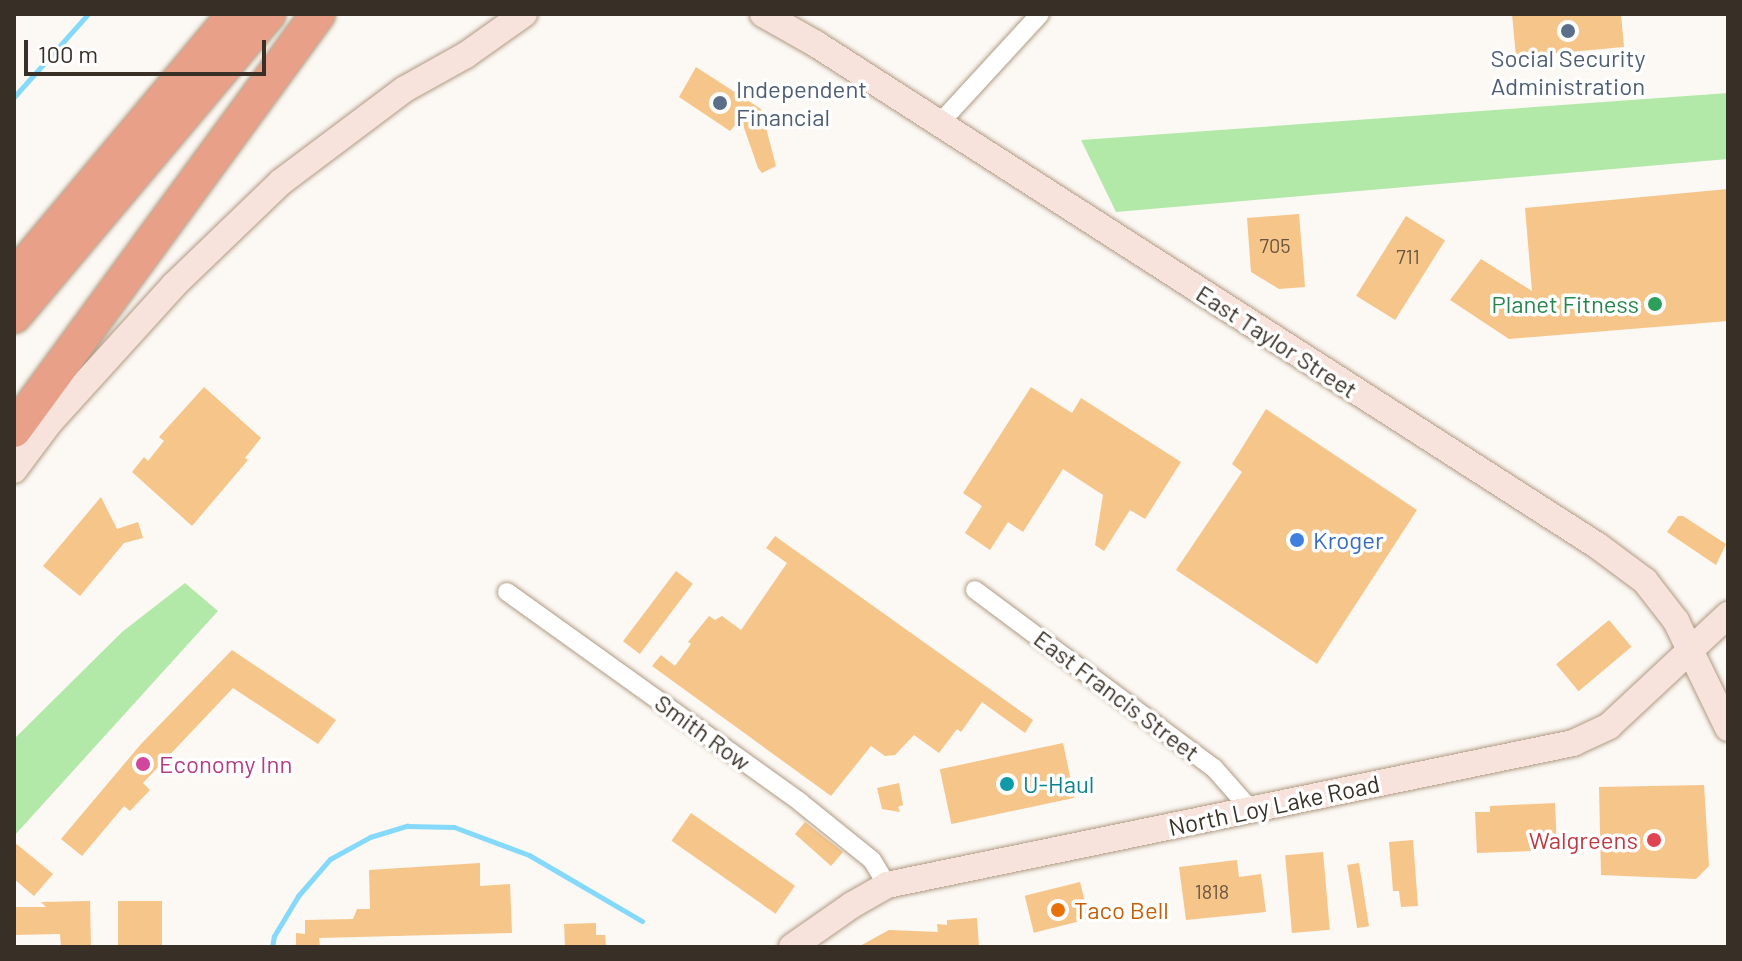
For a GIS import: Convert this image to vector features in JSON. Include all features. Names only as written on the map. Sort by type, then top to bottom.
[{"type":"highway","points":[[14,278],[235,14]]},
{"type":"highway","points":[[14,316],[268,14]]},
{"type":"highway","points":[[14,430],[318,14]]},
{"type":"main road","points":[[14,470],[49,423],[174,285],[281,182],[405,89],[466,55],[524,14]]},
{"type":"main road","name":"East Taylor Street","points":[[763,14],[1598,546],[1645,581],[1676,621],[1728,728]]},
{"type":"main road","name":"North Loy Lake Road","points":[[792,947],[887,885],[1573,743],[1609,726],[1728,615]]},
{"type":"street","points":[[939,124],[1040,14]]},
{"type":"street","name":"East Francis Street","points":[[975,590],[1214,768],[1251,810]]},
{"type":"street","name":"Smith Row","points":[[507,592],[800,802],[872,860],[887,885]]},
{"type":"green space","points":[[1728,93],[1728,159],[1116,212],[1081,140]]},
{"type":"green space","points":[[185,583],[218,611],[14,836],[14,739],[122,632]]},
{"type":"building","name":"Social Security Administration","points":[[1512,14],[1621,14],[1624,47],[1516,57]]},
{"type":"building","name":"Independent Financial","points":[[696,67],[761,109],[776,166],[762,173],[758,168],[741,119],[730,131],[679,97]]},
{"type":"building","points":[[1728,189],[1728,321],[1509,339],[1450,300],[1481,259],[1532,291],[1525,208]]},
{"type":"building","points":[[1299,214],[1305,287],[1279,289],[1251,272],[1247,218]]},
{"type":"building","points":[[1406,216],[1445,240],[1395,320],[1356,296]]},
{"type":"building","points":[[204,387],[261,438],[245,458],[248,460],[192,526],[132,472],[144,457],[148,461],[164,441],[159,437]]},
{"type":"building","points":[[1031,387],[1072,413],[1081,398],[1181,462],[1145,519],[1130,510],[1104,551],[1095,545],[1103,495],[1063,469],[1023,532],[1008,522],[990,550],[965,533],[982,506],[963,493]]},
{"type":"building","name":"Kroger","points":[[1266,409],[1417,510],[1317,664],[1176,570],[1242,472],[1232,464]]},
{"type":"building","points":[[101,497],[117,529],[138,522],[143,538],[124,543],[80,596],[43,566]]},
{"type":"building","points":[[1678,516],[1683,516],[1726,544],[1716,565],[1667,532]]},
{"type":"building","points":[[775,536],[1033,720],[1025,733],[982,702],[961,732],[957,729],[939,753],[914,735],[895,755],[885,756],[871,746],[831,796],[652,666],[661,655],[675,666],[691,644],[688,642],[709,616],[715,620],[722,616],[741,630],[787,563],[766,548]]},
{"type":"building","points":[[676,571],[693,584],[640,654],[623,641]]},
{"type":"building","points":[[1609,620],[1631,647],[1579,691],[1556,664]]},
{"type":"building","name":"Economy Inn","points":[[232,650],[336,720],[318,744],[233,688],[143,783],[150,790],[130,811],[124,806],[82,856],[61,839],[141,744]]},
{"type":"building","name":"U-Haul","points":[[1063,743],[1075,798],[951,824],[940,769]]},
{"type":"building","points":[[899,783],[903,805],[898,807],[900,812],[882,809],[877,788]]},
{"type":"building","name":"Walgreens","points":[[1704,785],[1709,866],[1696,879],[1601,875],[1599,787]]},
{"type":"building","points":[[1555,803],[1557,850],[1477,853],[1475,812],[1490,812],[1490,806]]},
{"type":"building","points":[[691,813],[795,886],[776,914],[671,841]]},
{"type":"building","points":[[805,822],[843,852],[831,866],[795,834]]},
{"type":"building","points":[[1413,840],[1418,906],[1401,907],[1399,891],[1393,891],[1389,842]]},
{"type":"building","points":[[14,842],[53,874],[34,896],[14,879]]},
{"type":"building","points":[[1323,852],[1330,930],[1292,933],[1285,855]]},
{"type":"building","points":[[1237,860],[1239,877],[1261,874],[1266,912],[1186,920],[1179,867]]},
{"type":"building","points":[[480,863],[480,886],[510,884],[512,933],[319,938],[320,947],[296,947],[296,933],[305,934],[305,920],[353,919],[357,909],[370,909],[369,870]]},
{"type":"building","points":[[1359,863],[1369,926],[1357,928],[1347,865]]},
{"type":"building","name":"Taco Bell","points":[[1080,882],[1089,919],[1034,933],[1025,896]]},
{"type":"building","points":[[90,901],[91,947],[61,947],[60,934],[14,935],[14,907],[46,907],[41,902]]},
{"type":"building","points":[[118,901],[162,901],[162,947],[118,947]]},
{"type":"building","points":[[977,918],[979,947],[858,947],[889,930],[938,932],[937,924],[947,925],[947,920]]},
{"type":"building","points":[[596,923],[596,935],[605,935],[606,947],[565,947],[564,924]]},
{"type":"waterway","points":[[14,97],[88,14]]},
{"type":"waterway","points":[[272,947],[274,936],[298,896],[330,859],[370,837],[407,826],[454,827],[529,855],[642,921]]},
{"type":"place","name":"Social Security Administration","points":[[1568,31]]},
{"type":"place","name":"Independent Financial","points":[[720,103]]},
{"type":"place","name":"Planet Fitness","points":[[1655,304]]},
{"type":"place","name":"Kroger","points":[[1297,540]]},
{"type":"place","name":"Economy Inn","points":[[143,764]]},
{"type":"place","name":"U-Haul","points":[[1007,784]]},
{"type":"place","name":"Walgreens","points":[[1654,840]]},
{"type":"place","name":"Taco Bell","points":[[1058,910]]}]
